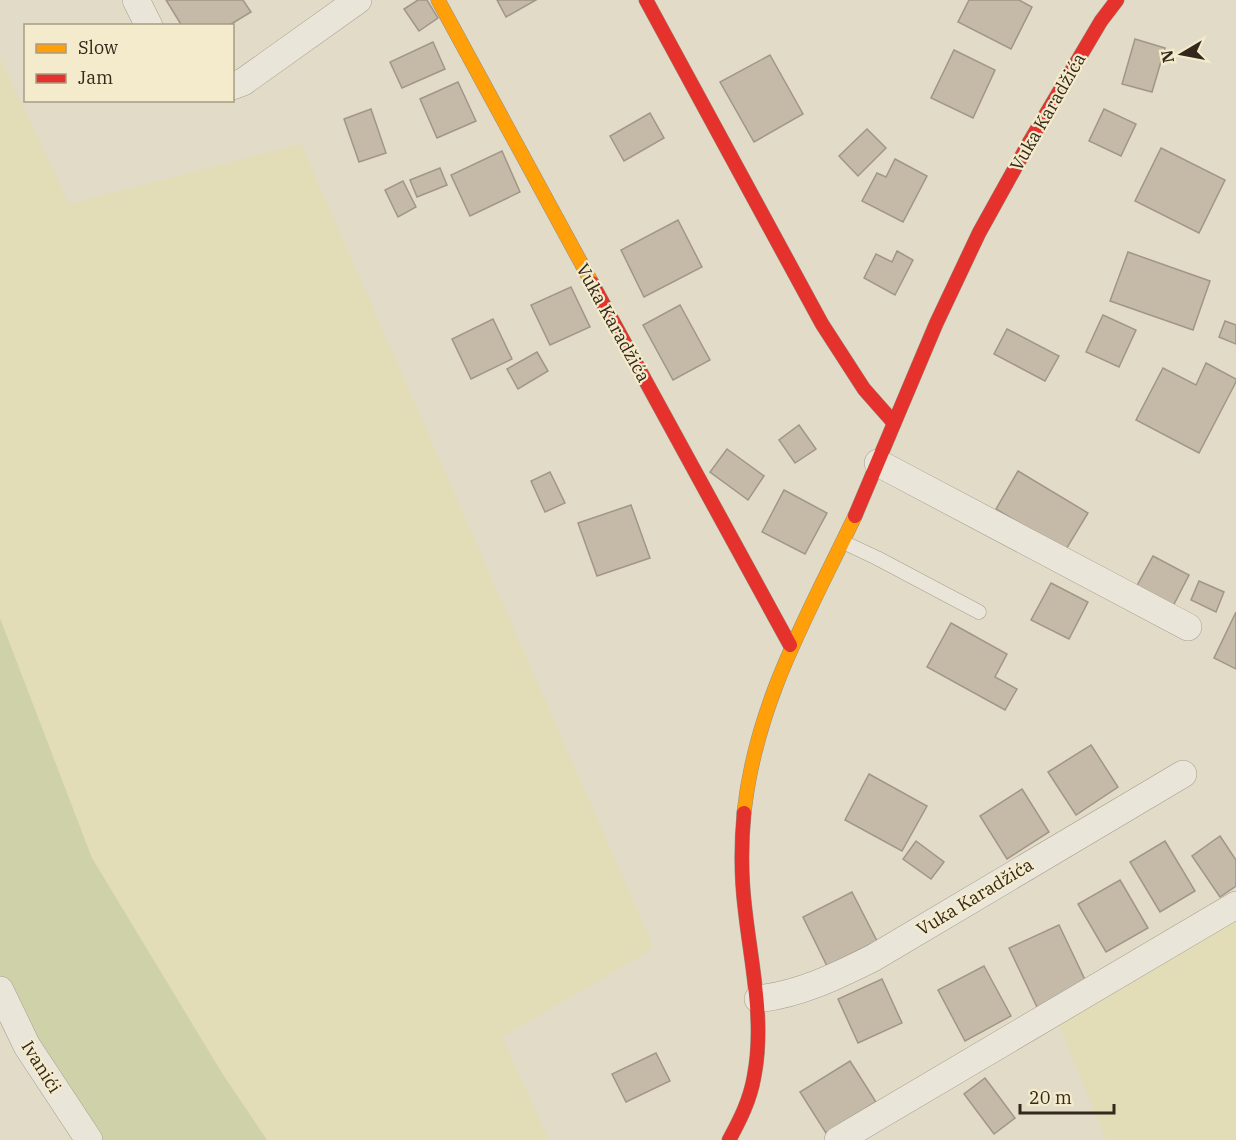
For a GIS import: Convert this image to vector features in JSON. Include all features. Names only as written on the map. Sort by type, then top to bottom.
[{"type":"street","points":[[136,0],[148,24]]},
{"type":"street","points":[[234,85],[243,82],[358,0]]},
{"type":"street","name":"Vuka Karadžića","points":[[438,0],[790,645]]},
{"type":"street","points":[[646,0],[822,324],[864,389],[894,423]]},
{"type":"street","name":"Vuka Karadžića","points":[[729,1140],[744,1118],[757,1068],[758,999],[742,875],[746,799],[769,705],[790,645],[843,542],[964,263],[988,216],[1101,21],[1117,0]]},
{"type":"street","points":[[878,464],[1188,627]]},
{"type":"street","name":"Vuka Karadžića","points":[[758,999],[787,995],[831,979],[873,958],[1183,774]]},
{"type":"street","points":[[838,1140],[1236,905]]},
{"type":"street","name":"Ivanići","points":[[0,990],[27,1047],[89,1140]]},
{"type":"lane","points":[[843,542],[979,612]]},
{"type":"shaded area","points":[[0,58],[69,204],[301,144],[654,948],[502,1037],[549,1140],[267,1140],[222,1073],[92,858],[0,618]]},
{"type":"shaded area","points":[[1236,915],[1236,1140],[1106,1140],[1057,1019]]},
{"type":"green space","points":[[0,618],[92,858],[222,1073],[267,1140],[73,1140],[4,1031],[0,1022]]},
{"type":"building","points":[[166,0],[243,0],[251,12],[231,24],[181,24]]},
{"type":"building","points":[[418,0],[427,0],[438,18],[419,31],[404,9]]},
{"type":"building","points":[[497,0],[536,0],[506,17]]},
{"type":"building","points":[[969,0],[1019,0],[1032,7],[1011,49],[958,22]]},
{"type":"building","points":[[1135,39],[1165,48],[1152,92],[1122,84]]},
{"type":"building","points":[[433,42],[445,69],[402,88],[390,62]]},
{"type":"building","points":[[954,50],[995,70],[973,118],[931,98]]},
{"type":"building","points":[[770,55],[803,114],[754,142],[720,82]]},
{"type":"building","points":[[458,82],[476,121],[437,138],[420,99]]},
{"type":"building","points":[[371,109],[386,153],[359,162],[344,119]]},
{"type":"building","points":[[1104,109],[1136,124],[1121,156],[1089,141]]},
{"type":"building","points":[[650,113],[664,138],[624,161],[610,136]]},
{"type":"building","points":[[867,129],[886,148],[858,176],[839,156]]},
{"type":"building","points":[[1161,148],[1225,180],[1199,233],[1135,201]]},
{"type":"building","points":[[502,151],[520,192],[470,216],[451,175]]},
{"type":"building","points":[[895,159],[927,176],[903,222],[862,201],[877,173],[886,177]]},
{"type":"building","points":[[440,168],[447,185],[417,197],[410,180]]},
{"type":"building","points":[[403,181],[416,207],[398,217],[385,190]]},
{"type":"building","points":[[678,220],[702,267],[644,297],[621,250]]},
{"type":"building","points":[[897,251],[913,260],[895,295],[864,278],[876,254],[892,262]]},
{"type":"building","points":[[1128,252],[1210,281],[1193,330],[1110,301]]},
{"type":"building","points":[[571,287],[590,327],[550,345],[531,305]]},
{"type":"building","points":[[680,305],[710,360],[673,380],[643,325]]},
{"type":"building","points":[[1103,315],[1136,330],[1119,367],[1086,352]]},
{"type":"building","points":[[493,319],[512,359],[471,379],[452,339]]},
{"type":"building","points":[[1225,321],[1236,325],[1236,344],[1219,337]]},
{"type":"building","points":[[1007,329],[1059,356],[1045,381],[994,354]]},
{"type":"building","points":[[537,352],[548,371],[518,389],[507,369]]},
{"type":"building","points":[[1206,363],[1236,379],[1236,382],[1199,453],[1136,420],[1163,368],[1196,385]]},
{"type":"building","points":[[799,425],[816,449],[795,463],[779,440]]},
{"type":"building","points":[[727,449],[764,476],[748,500],[710,472]]},
{"type":"building","points":[[1018,471],[1088,513],[1065,551],[996,509]]},
{"type":"building","points":[[550,472],[565,503],[545,512],[531,481]]},
{"type":"building","points":[[784,490],[827,513],[805,554],[762,532]]},
{"type":"building","points":[[631,505],[650,558],[597,576],[578,523]]},
{"type":"building","points":[[1153,556],[1189,575],[1170,612],[1133,593]]},
{"type":"building","points":[[1199,581],[1224,592],[1216,612],[1191,600]]},
{"type":"building","points":[[1051,583],[1088,602],[1069,639],[1031,620]]},
{"type":"building","points":[[1236,612],[1236,669],[1214,658]]},
{"type":"building","points":[[951,623],[1007,654],[995,677],[1017,689],[1005,710],[927,667]]},
{"type":"building","points":[[1091,745],[1118,787],[1076,815],[1048,772]]},
{"type":"building","points":[[869,774],[927,806],[902,851],[845,820]]},
{"type":"building","points":[[1022,789],[1049,832],[1007,859],[980,816]]},
{"type":"building","points":[[1220,836],[1236,860],[1236,886],[1220,897],[1192,856]]},
{"type":"building","points":[[916,841],[944,862],[931,879],[903,859]]},
{"type":"building","points":[[1165,841],[1195,891],[1160,912],[1130,862]]},
{"type":"building","points":[[1120,880],[1148,928],[1106,952],[1078,904]]},
{"type":"building","points":[[852,892],[877,941],[827,966],[803,917]]},
{"type":"building","points":[[1059,925],[1087,984],[1037,1007],[1009,948]]},
{"type":"building","points":[[984,966],[1011,1016],[965,1041],[938,990]]},
{"type":"building","points":[[882,979],[902,1023],[858,1043],[838,999]]},
{"type":"building","points":[[656,1053],[670,1081],[626,1102],[612,1074]]},
{"type":"building","points":[[850,1061],[876,1102],[826,1133],[800,1092]]},
{"type":"building","points":[[985,1078],[1015,1118],[994,1134],[964,1094]]},
{"type":"traffic: slow","points":[[438,0],[592,283]]},
{"type":"traffic: slow","points":[[744,813],[750,772],[772,696],[802,624],[855,516]]},
{"type":"traffic: jam","points":[[646,0],[822,324],[864,389],[894,423]]},
{"type":"traffic: jam","points":[[855,516],[936,324],[979,233],[1101,21],[1117,0]]},
{"type":"traffic: jam","points":[[592,283],[790,645]]},
{"type":"traffic: jam","points":[[729,1140],[750,1094],[757,1056],[758,1035],[756,993],[743,885],[744,813]]}]
